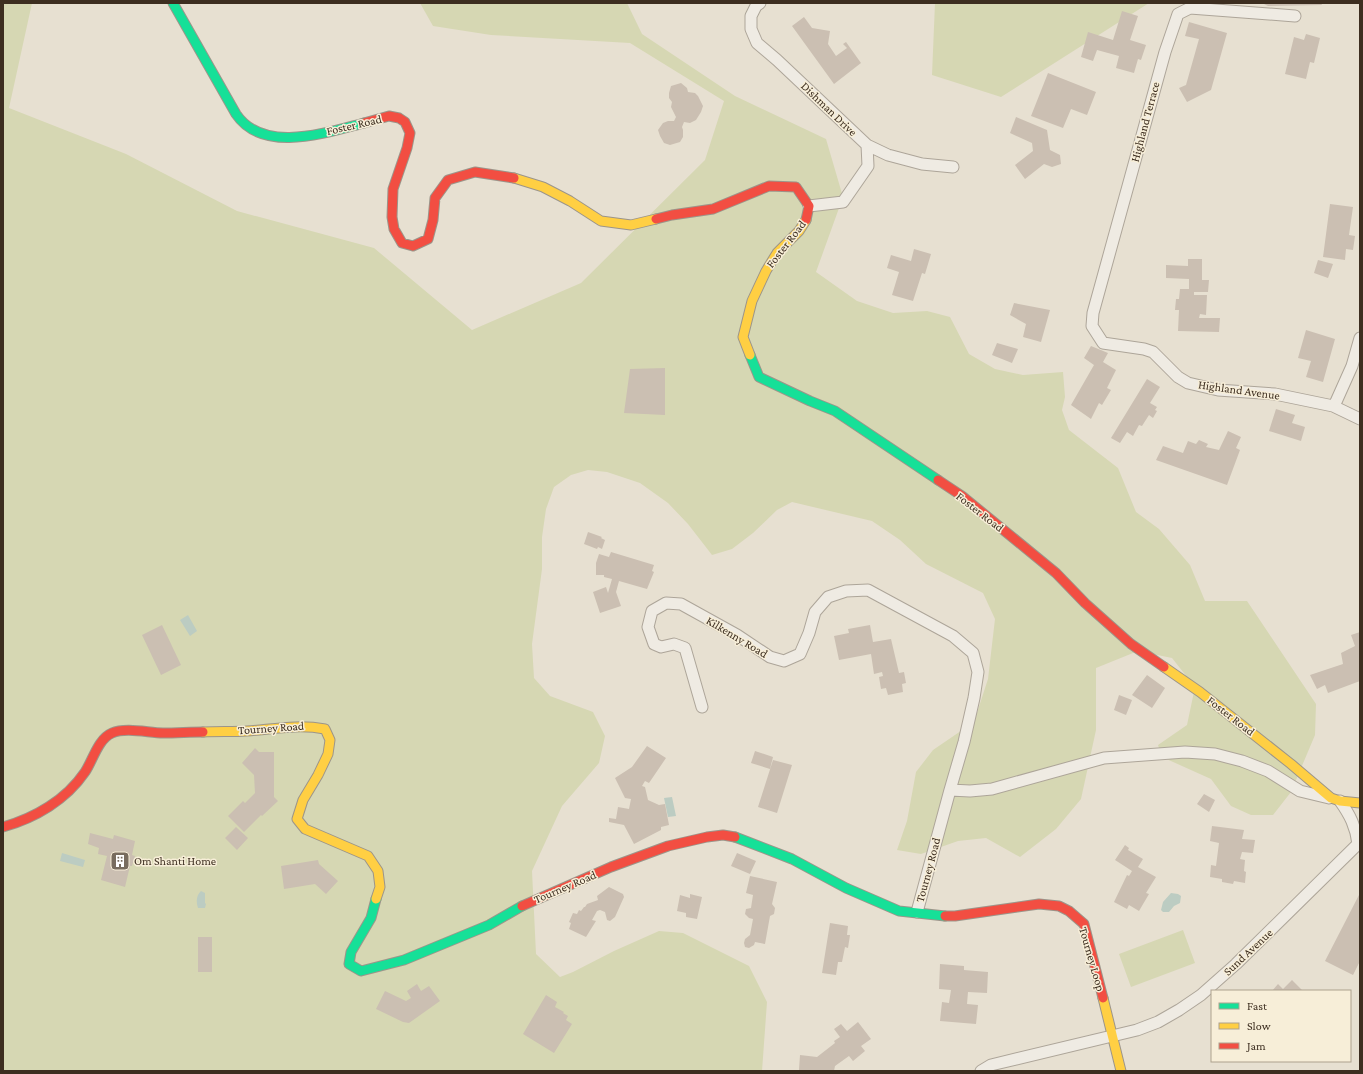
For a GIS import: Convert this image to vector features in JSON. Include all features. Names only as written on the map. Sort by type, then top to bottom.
[{"type":"street","name":"Foster Road","points":[[173,3],[235,112],[241,121],[249,128],[262,134],[276,137],[316,134],[389,116],[399,118],[405,122],[410,133],[407,148],[393,189],[392,217],[394,229],[402,243],[413,246],[428,239],[434,220],[435,198],[448,180],[475,172],[517,179],[543,187],[570,201],[601,221],[630,225],[672,215],[713,209],[769,186],[796,187],[809,206],[807,218],[799,231],[777,253],[766,270],[752,301],[743,337],[759,377],[835,411],[962,496],[1056,573],[1085,603],[1131,644],[1206,697],[1336,800]]},
{"type":"street","name":"Dishman Drive","points":[[760,3],[756,6],[751,16],[751,29],[757,43],[867,145],[888,155],[922,164],[953,167]]},
{"type":"street","name":"Highland Terrace","points":[[1103,344],[1092,326],[1093,313],[1165,52],[1178,14],[1190,8],[1295,16]]},
{"type":"street","points":[[809,206],[843,202],[868,166],[867,145]]},
{"type":"street","points":[[1333,406],[1352,366],[1360,338]]},
{"type":"street","name":"Highland Avenue","points":[[1103,344],[1144,349],[1153,352],[1178,377],[1188,383],[1218,390],[1275,394],[1333,406],[1360,419]]},
{"type":"street","name":"Kilkenny Road","points":[[702,707],[685,648],[674,644],[661,647],[654,644],[648,627],[652,611],[666,603],[681,604],[737,635],[770,657],[784,660],[800,654],[809,633],[815,612],[828,597],[846,591],[868,590],[953,636],[973,653],[978,672],[974,698],[964,742],[950,790]]},
{"type":"street","name":"Tourney Road","points":[[3,827],[15,825],[31,818],[59,799],[76,784],[86,771],[91,757],[109,733],[119,731],[165,733],[246,731],[312,725],[325,729],[330,740],[328,754],[318,775],[303,800],[297,819],[306,830],[368,856],[378,871],[380,887],[371,918],[351,952],[349,964],[361,971],[404,960],[489,925],[528,903],[611,867],[668,846],[707,837],[724,835],[740,838],[786,856],[846,888],[899,910],[917,912],[950,790]]},
{"type":"street","points":[[950,790],[970,791],[992,789],[1104,758],[1185,752],[1215,754],[1242,761],[1268,771],[1300,791],[1336,800],[1360,803]]},
{"type":"street","name":"Sund Avenue","points":[[981,1071],[991,1065],[1137,1030],[1158,1022],[1179,1010],[1201,994],[1236,964],[1359,843],[1355,825],[1349,814],[1336,800]]},
{"type":"street","name":"Tourney Loop","points":[[917,912],[937,916],[955,916],[1039,904],[1051,904],[1065,907],[1077,916],[1084,924],[1121,1071]]},
{"type":"green space","points":[[3,3],[32,3],[9,108],[126,154],[237,211],[374,248],[472,330],[581,283],[705,160],[724,101],[630,43],[491,35],[433,26],[420,3],[627,3],[642,34],[735,96],[826,139],[843,197],[816,272],[857,301],[893,313],[927,311],[950,317],[969,354],[995,369],[1023,375],[1063,372],[1065,397],[1062,410],[1069,430],[1118,468],[1136,512],[1159,529],[1190,565],[1205,601],[1247,601],[1316,704],[1315,735],[1291,792],[1273,815],[1251,815],[1231,806],[1211,779],[1162,757],[1158,745],[1187,725],[1195,687],[1172,658],[1138,651],[1096,668],[1096,730],[1081,799],[1056,829],[1020,857],[986,838],[958,841],[921,854],[897,850],[907,821],[916,772],[933,750],[974,722],[988,679],[995,619],[983,593],[926,564],[900,540],[872,521],[792,502],[777,510],[753,533],[732,549],[712,555],[688,524],[668,503],[640,483],[607,472],[588,470],[571,475],[554,487],[546,509],[542,537],[542,569],[532,644],[534,678],[550,696],[593,712],[605,736],[599,763],[562,806],[532,871],[536,954],[560,977],[659,931],[683,933],[749,966],[767,1002],[762,1071],[3,1071]]},
{"type":"green space","points":[[935,3],[1149,3],[1001,97],[932,75]]},
{"type":"green space","points":[[1183,930],[1195,963],[1131,987],[1119,954]]},
{"type":"shaded area","points":[[188,615],[197,631],[190,636],[180,620]]},
{"type":"shaded area","points":[[672,797],[676,816],[668,817],[664,798]]},
{"type":"shaded area","points":[[62,853],[85,860],[83,867],[60,861]]},
{"type":"shaded area","points":[[201,891],[205,893],[205,908],[198,908],[197,906],[197,897]]},
{"type":"shaded area","points":[[1171,893],[1181,896],[1180,903],[1174,906],[1169,912],[1163,912],[1161,910],[1163,902]]},
{"type":"building","points":[[1262,3],[1321,3],[1322,5],[1268,6]]},
{"type":"building","points":[[1122,11],[1138,16],[1130,40],[1146,45],[1141,60],[1138,59],[1134,73],[1116,68],[1119,56],[1097,50],[1093,61],[1081,57],[1088,32],[1113,40]]},
{"type":"building","points":[[804,17],[812,28],[830,31],[828,44],[836,56],[847,48],[843,44],[846,42],[861,63],[834,84],[792,26]]},
{"type":"building","points":[[1189,22],[1227,33],[1211,90],[1187,102],[1179,88],[1186,85],[1199,39],[1185,36]]},
{"type":"building","points":[[1306,34],[1320,38],[1314,63],[1310,62],[1306,79],[1285,74],[1294,37],[1304,40]]},
{"type":"building","points":[[1048,73],[1096,92],[1087,115],[1071,109],[1063,128],[1031,116]]},
{"type":"building","points":[[681,83],[687,88],[688,92],[695,93],[698,96],[703,106],[696,120],[690,123],[684,122],[682,127],[683,137],[680,142],[670,145],[664,143],[658,130],[663,123],[674,121],[676,117],[671,107],[672,102],[669,98],[669,93],[671,86]]},
{"type":"building","points":[[1016,117],[1047,130],[1050,150],[1060,155],[1061,164],[1052,167],[1044,164],[1025,179],[1015,165],[1033,151],[1032,143],[1010,133]]},
{"type":"building","points":[[1330,204],[1353,207],[1349,235],[1355,236],[1353,250],[1346,249],[1345,260],[1323,257]]},
{"type":"building","points":[[914,249],[931,254],[925,274],[922,273],[913,301],[892,295],[899,272],[887,268],[891,255],[911,261]]},
{"type":"building","points":[[1188,259],[1202,259],[1202,280],[1209,280],[1208,292],[1194,292],[1194,295],[1207,295],[1206,315],[1200,314],[1199,318],[1220,318],[1219,332],[1178,331],[1179,310],[1175,310],[1176,299],[1179,299],[1180,289],[1189,289],[1189,279],[1166,278],[1166,265],[1188,266]]},
{"type":"building","points":[[1318,260],[1333,264],[1328,278],[1314,273]]},
{"type":"building","points":[[1014,303],[1050,310],[1041,342],[1023,337],[1026,324],[1010,315]]},
{"type":"building","points":[[1306,330],[1335,339],[1323,382],[1306,377],[1311,361],[1298,358]]},
{"type":"building","points":[[997,343],[1018,349],[1012,363],[992,355]]},
{"type":"building","points":[[1091,346],[1108,353],[1103,362],[1116,370],[1107,388],[1111,390],[1102,405],[1099,403],[1091,419],[1071,405],[1094,365],[1084,358]]},
{"type":"building","points":[[665,368],[665,415],[624,413],[630,369]]},
{"type":"building","points":[[1147,379],[1160,387],[1150,403],[1157,407],[1155,410],[1157,411],[1153,418],[1149,415],[1142,426],[1139,425],[1133,436],[1127,432],[1120,443],[1111,438]]},
{"type":"building","points":[[1276,409],[1295,415],[1292,423],[1305,427],[1301,441],[1269,431]]},
{"type":"building","points":[[1228,431],[1241,437],[1236,448],[1240,450],[1227,485],[1156,460],[1163,446],[1183,453],[1188,441],[1196,444],[1199,440],[1208,444],[1206,447],[1219,450]]},
{"type":"building","points":[[588,532],[602,537],[601,538],[605,540],[602,549],[598,547],[597,549],[584,544]]},
{"type":"building","points":[[611,552],[654,565],[652,571],[654,572],[647,589],[619,581],[616,592],[621,606],[600,613],[593,592],[606,587],[608,593],[612,579],[604,577],[604,575],[596,575],[596,563],[599,554],[609,557]]},
{"type":"building","points":[[162,625],[181,665],[161,675],[142,635]]},
{"type":"building","points":[[870,625],[873,642],[891,639],[899,673],[904,672],[906,683],[902,684],[903,692],[888,695],[886,688],[881,689],[879,677],[883,676],[882,672],[874,674],[871,654],[839,660],[834,636],[849,633],[848,629]]},
{"type":"building","points":[[1360,632],[1360,681],[1328,693],[1325,685],[1317,689],[1310,675],[1343,664],[1341,653],[1355,646],[1351,635]]},
{"type":"building","points":[[1147,675],[1165,688],[1152,708],[1132,695]]},
{"type":"building","points":[[1119,695],[1132,700],[1126,715],[1114,710]]},
{"type":"building","points":[[647,746],[666,758],[649,783],[645,781],[642,786],[645,787],[648,800],[659,805],[665,804],[669,825],[661,827],[661,830],[634,844],[624,825],[609,822],[609,818],[616,819],[618,807],[629,809],[631,799],[625,798],[615,778],[632,767]]},
{"type":"building","points":[[255,748],[259,752],[274,752],[274,797],[278,801],[244,832],[228,816],[243,801],[245,803],[255,793],[254,775],[242,763]]},
{"type":"building","points":[[755,751],[773,757],[770,769],[751,763]]},
{"type":"building","points":[[773,760],[792,765],[777,813],[758,807]]},
{"type":"building","points":[[1204,794],[1215,800],[1209,812],[1197,804]]},
{"type":"building","points":[[1212,826],[1244,830],[1242,839],[1255,840],[1253,853],[1242,852],[1240,859],[1245,860],[1245,883],[1234,881],[1233,884],[1222,882],[1222,879],[1210,877],[1211,865],[1216,866],[1219,843],[1210,841]]},
{"type":"building","points":[[236,827],[248,838],[237,850],[225,838]]},
{"type":"building","name":"Om Shanti Home","points":[[90,833],[113,839],[114,835],[135,841],[132,855],[135,856],[132,866],[130,866],[125,887],[101,880],[107,856],[98,854],[99,848],[88,844]]},
{"type":"building","points":[[1125,845],[1129,848],[1128,850],[1143,859],[1138,867],[1156,877],[1146,893],[1149,894],[1139,911],[1129,905],[1127,909],[1114,902],[1127,875],[1129,876],[1132,871],[1115,860]]},
{"type":"building","points":[[737,853],[756,861],[750,874],[731,866]]},
{"type":"building","points":[[318,860],[319,864],[338,881],[326,894],[315,884],[284,889],[281,866]]},
{"type":"building","points":[[750,876],[777,882],[772,904],[775,908],[774,914],[770,916],[765,944],[755,942],[754,945],[749,948],[745,947],[744,943],[745,939],[750,935],[753,919],[749,918],[745,914],[746,909],[751,908],[753,895],[746,893]]},
{"type":"building","points":[[609,887],[623,894],[624,897],[615,917],[610,921],[607,920],[605,912],[600,910],[597,911],[592,920],[596,921],[586,937],[569,929],[571,923],[569,922],[573,913],[577,914],[579,910],[581,911],[587,904],[598,900],[597,896]]},
{"type":"building","points":[[1360,893],[1360,961],[1353,975],[1325,961]]},
{"type":"building","points":[[690,894],[702,897],[697,919],[686,917],[686,913],[677,911],[680,895],[690,898]]},
{"type":"building","points":[[830,923],[848,926],[847,935],[850,935],[848,948],[845,947],[842,962],[838,962],[836,975],[822,973]]},
{"type":"building","points":[[198,937],[212,937],[212,972],[198,972]]},
{"type":"building","points":[[940,964],[964,966],[964,970],[988,972],[987,993],[968,992],[967,1004],[978,1005],[976,1024],[940,1021],[942,1002],[949,1003],[951,990],[939,989]]},
{"type":"building","points":[[1292,980],[1302,990],[1273,990],[1278,984],[1283,989]]},
{"type":"building","points":[[417,984],[421,991],[429,986],[440,1001],[409,1023],[403,1022],[376,1009],[385,991],[406,1001],[411,998],[407,991]]},
{"type":"building","points":[[546,995],[557,1002],[555,1007],[568,1016],[566,1020],[572,1024],[554,1053],[523,1034]]},
{"type":"building","points":[[858,1022],[871,1039],[861,1046],[865,1051],[853,1061],[849,1056],[835,1066],[834,1071],[799,1070],[800,1055],[817,1057],[835,1043],[834,1041],[840,1037],[834,1029],[841,1024],[847,1031]]},
{"type":"traffic: fast","points":[[173,3],[236,114],[248,126],[262,134],[278,137],[296,137],[313,135],[364,123]]},
{"type":"traffic: fast","points":[[750,355],[759,377],[835,411],[938,480]]},
{"type":"traffic: fast","points":[[735,837],[792,859],[846,888],[899,911],[945,916]]},
{"type":"traffic: fast","points":[[376,899],[371,918],[351,952],[349,964],[361,971],[404,960],[489,925],[522,906]]},
{"type":"traffic: slow","points":[[514,178],[543,187],[570,201],[601,221],[631,225],[656,219]]},
{"type":"traffic: slow","points":[[750,355],[743,337],[752,301],[766,271],[777,253],[799,231],[806,220]]},
{"type":"traffic: slow","points":[[1164,667],[1200,692],[1291,764],[1331,798],[1340,801],[1360,803]]},
{"type":"traffic: slow","points":[[203,732],[247,731],[296,727],[325,729],[330,740],[328,754],[318,775],[303,800],[297,819],[305,829],[368,856],[378,871],[380,887],[376,899]]},
{"type":"traffic: slow","points":[[1103,998],[1121,1071]]},
{"type":"traffic: jam","points":[[364,123],[389,116],[399,118],[405,122],[410,133],[407,148],[393,189],[392,217],[394,229],[402,243],[413,246],[428,239],[433,220],[435,198],[448,180],[475,172],[514,178]]},
{"type":"traffic: jam","points":[[656,219],[713,209],[769,186],[796,187],[809,206],[806,220]]},
{"type":"traffic: jam","points":[[938,480],[962,496],[1056,573],[1085,603],[1131,644],[1164,667]]},
{"type":"traffic: jam","points":[[3,827],[27,819],[49,807],[69,791],[85,772],[99,745],[112,733],[124,730],[163,733],[203,732]]},
{"type":"traffic: jam","points":[[522,906],[611,867],[668,846],[707,837],[723,835],[735,837]]},
{"type":"traffic: jam","points":[[945,916],[955,916],[1039,904],[1059,906],[1069,911],[1084,924],[1103,998]]},
{"type":"place","name":"Om Shanti Home","points":[[120,861]]}]
